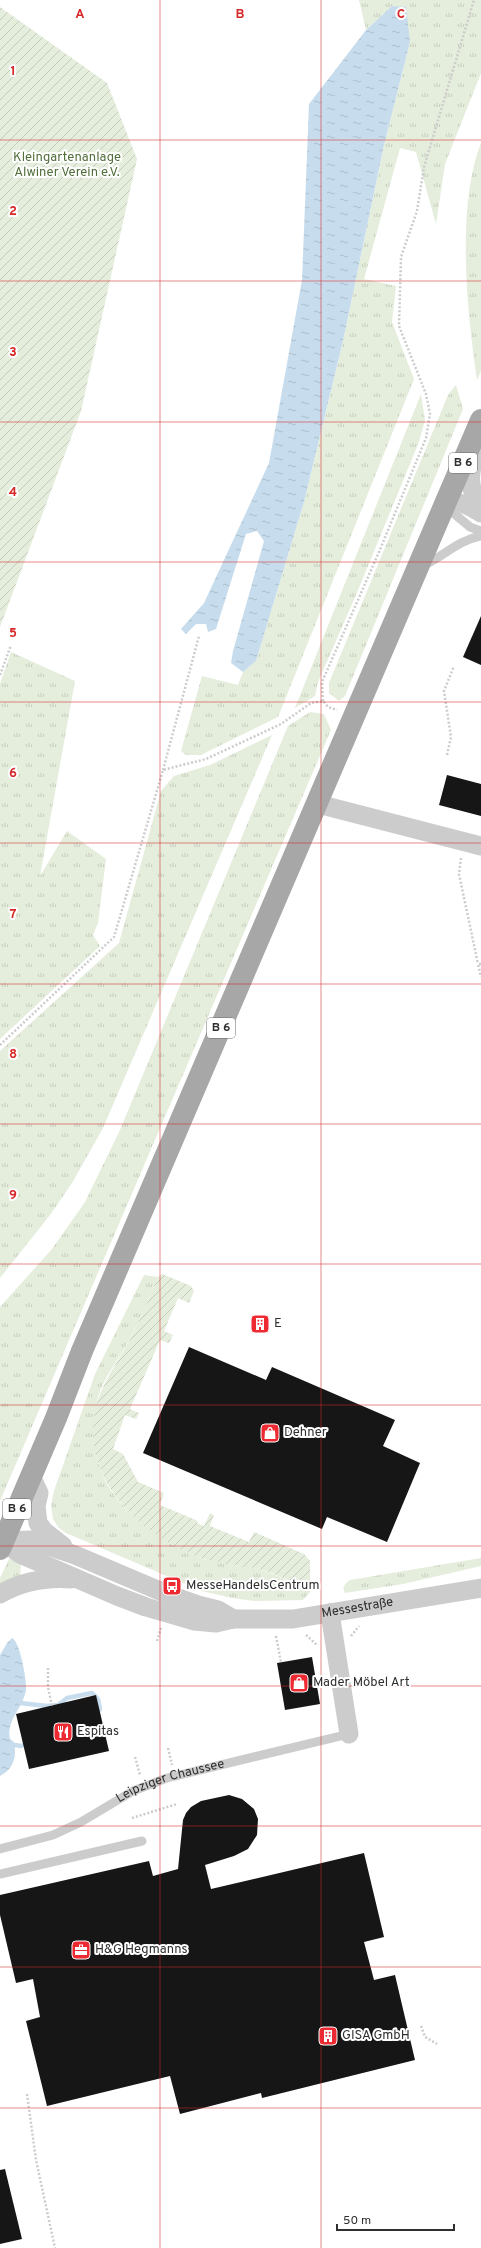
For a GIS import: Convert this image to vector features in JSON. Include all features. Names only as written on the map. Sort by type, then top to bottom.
[{"type":"main road","name":"B 6","points":[[2,1545],[82,1351],[318,804],[481,420]]},
{"type":"street","points":[[481,424],[471,465],[470,478],[473,491],[481,502]]},
{"type":"street","points":[[445,506],[456,502],[467,504],[481,513]]},
{"type":"street","points":[[318,804],[481,846]]},
{"type":"street","name":"Messestraße","points":[[31,1476],[39,1493],[36,1506],[38,1523],[44,1532],[75,1555]]},
{"type":"street","name":"Messestraße","points":[[2,1545],[30,1540],[75,1555],[198,1606],[218,1610],[234,1619]]},
{"type":"street","name":"Messestraße","points":[[2,1545],[146,1607],[194,1621],[216,1623],[234,1619],[293,1619],[481,1588]]},
{"type":"street","name":"Messestraße","points":[[0,1594],[26,1582],[53,1578],[78,1579]]},
{"type":"street","points":[[330,1613],[349,1734]]},
{"type":"lane","points":[[445,506],[470,527],[481,531]]},
{"type":"lane","points":[[418,567],[440,557],[457,543],[481,536]]},
{"type":"lane","name":"Leipziger Chaussee","points":[[0,1849],[53,1835],[81,1822],[133,1791],[166,1778],[349,1734]]},
{"type":"lane","points":[[0,1874],[142,1841]]},
{"type":"path","points":[[354,717],[328,707],[323,701],[322,682],[380,552],[426,438],[430,414],[426,394],[399,326],[401,257],[417,211],[424,167],[474,0]]},
{"type":"path","points":[[0,1045],[114,937],[163,770],[199,636]]},
{"type":"path","points":[[0,675],[11,645]]},
{"type":"path","points":[[447,755],[451,737],[444,691],[454,666]]},
{"type":"path","points":[[163,770],[206,759],[281,724],[311,703],[323,701]]},
{"type":"path","points":[[463,841],[459,874],[481,977]]},
{"type":"path","points":[[157,1641],[162,1623]]},
{"type":"path","points":[[276,1635],[281,1662]]},
{"type":"path","points":[[48,1668],[48,1687],[52,1706]]},
{"type":"path","points":[[168,1748],[173,1766]]},
{"type":"path","points":[[136,1757],[140,1775]]},
{"type":"path","points":[[132,1818],[177,1804]]},
{"type":"path","points":[[421,2026],[425,2036],[436,2044]]},
{"type":"path","points":[[27,2094],[36,2160],[55,2248]]},
{"type":"green space","points":[[359,0],[481,0],[481,73],[445,164],[436,224],[416,152],[400,148],[364,279],[396,286],[392,322],[414,379],[278,717],[201,755],[186,755],[181,751],[202,676],[238,685],[243,672],[256,661],[304,502],[343,341],[384,145],[410,42],[392,6],[366,30]]},
{"type":"green space","name":"Kleingartenanlage Alwiner Verein e.V.","points":[[0,7],[107,83],[137,159],[81,411],[0,627]]},
{"type":"green space","points":[[481,143],[481,371],[477,380],[467,292],[466,228],[468,197],[473,169]]},
{"type":"green space","points":[[456,385],[463,409],[345,696],[339,701],[329,693],[329,683],[448,395]]},
{"type":"green space","points":[[421,394],[425,420],[419,442],[356,595],[318,682],[315,696],[295,708]]},
{"type":"green space","points":[[11,652],[75,681],[40,876],[67,831],[106,859],[98,923],[93,935],[100,946],[0,1039],[0,684]]},
{"type":"green space","points":[[310,712],[324,714],[331,730],[0,1501],[0,1307],[52,1249],[85,1202],[120,1130],[288,726]]},
{"type":"green space","points":[[272,735],[103,1128],[72,1183],[50,1215],[0,1278],[0,1051],[119,943],[161,791],[174,776],[210,765]]},
{"type":"green space","points":[[162,1274],[191,1286],[194,1291],[189,1303],[178,1298],[164,1331],[173,1335],[169,1343],[160,1340],[130,1409],[139,1413],[136,1419],[125,1415],[113,1449],[123,1454],[138,1482],[164,1493],[160,1505],[198,1521],[197,1523],[204,1526],[210,1513],[214,1515],[210,1526],[249,1542],[254,1532],[304,1554],[310,1561],[310,1586],[296,1583],[258,1569],[207,1560],[185,1551],[163,1539],[143,1525],[125,1507],[110,1488],[99,1466],[94,1442],[94,1417],[99,1396],[133,1333],[158,1277]]},
{"type":"green space","points":[[144,1275],[158,1277],[125,1348],[102,1386],[97,1402],[94,1428],[96,1454],[101,1471],[108,1486],[130,1513],[160,1537],[192,1554],[207,1560],[258,1569],[296,1583],[310,1586],[310,1592],[303,1600],[255,1601],[232,1598],[202,1591],[66,1533],[59,1528],[53,1519],[51,1505],[54,1491],[95,1374]]},
{"type":"green space","points":[[10,1557],[21,1561],[20,1577],[0,1587],[0,1578]]},
{"type":"green space","points":[[481,1558],[481,1566],[403,1584],[345,1593],[344,1591],[344,1585],[350,1580]]},
{"type":"water","points":[[392,6],[406,7],[410,42],[384,145],[343,341],[304,502],[256,661],[243,672],[231,663],[233,651],[264,541],[257,531],[246,534],[216,629],[208,632],[206,624],[196,624],[186,634],[181,629],[204,603],[269,463],[302,280],[309,104],[366,30]]},
{"type":"water","points":[[12,1638],[18,1646],[20,1653],[24,1670],[26,1690],[22,1703],[10,1726],[9,1732],[10,1739],[14,1742],[15,1757],[9,1770],[0,1776],[0,1655],[7,1643]]},
{"type":"building","points":[[481,616],[481,665],[463,657]]},
{"type":"building","points":[[447,775],[481,784],[481,816],[439,805]]},
{"type":"building","name":"Dehner","points":[[189,1347],[266,1380],[272,1367],[395,1420],[383,1446],[420,1463],[387,1542],[327,1517],[322,1529],[143,1453]]},
{"type":"building","name":"Mader Möbel Art","points":[[312,1657],[320,1704],[285,1710],[277,1663]]},
{"type":"building","name":"Espitas","points":[[96,1695],[109,1751],[29,1769],[16,1714]]},
{"type":"building","points":[[229,1795],[242,1799],[254,1809],[258,1819],[257,1835],[248,1849],[234,1856],[205,1865],[211,1889],[364,1853],[384,1937],[364,1942],[374,1980],[395,1975],[415,2060],[262,2098],[261,2093],[180,2114],[170,2076],[47,2106],[26,2021],[40,2017],[33,1979],[16,1983],[0,1915],[0,1895],[149,1861],[153,1876],[178,1869],[183,1820],[186,1813],[191,1807],[201,1801]]},
{"type":"building","points":[[5,2169],[22,2239],[0,2244],[0,2170]]},
{"type":"waterway","points":[[20,1703],[47,1706],[58,1705],[67,1698],[92,1693],[98,1699],[100,1709],[96,1714]]},
{"type":"waterway","points":[[15,1745],[21,1746],[28,1743]]},
{"type":"place","name":"E","points":[[260,1324]]},
{"type":"place","name":"Dehner","points":[[270,1433]]},
{"type":"place","name":"MesseHandelsCentrum","points":[[172,1586]]},
{"type":"place","name":"Mader Möbel Art","points":[[299,1683]]},
{"type":"place","name":"Espitas","points":[[63,1732]]},
{"type":"place","name":"H&G Hegmanns","points":[[81,1950]]},
{"type":"place","name":"GISA GmbH","points":[[328,2036]]}]
